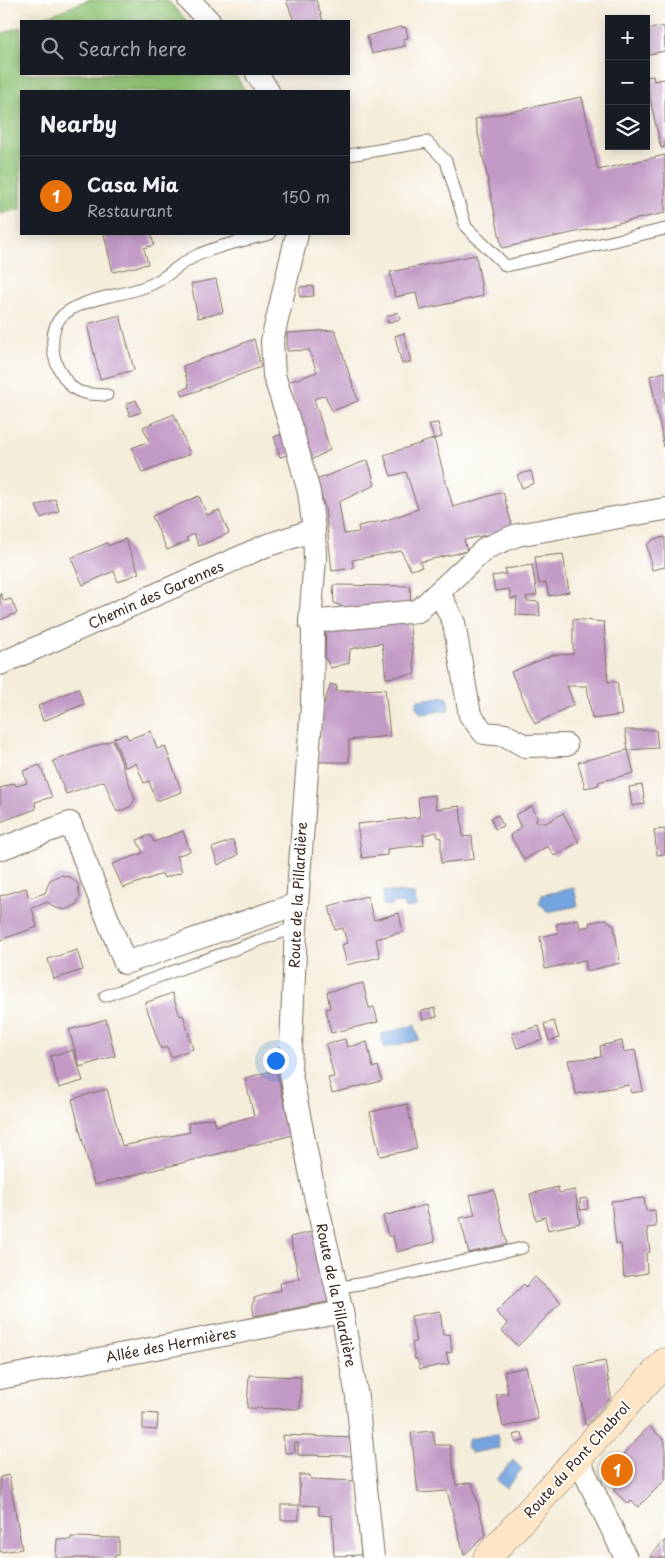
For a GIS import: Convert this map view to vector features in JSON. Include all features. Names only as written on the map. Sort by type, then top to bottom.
[{"type":"main road","name":"Route du Pont Chabrol","points":[[487,1558],[665,1362]]},
{"type":"street","points":[[189,0],[208,20]]},
{"type":"street","points":[[258,75],[267,90]]},
{"type":"street","name":"Route de la Pillardière","points":[[297,235],[272,341],[274,376],[294,434],[309,492],[314,530],[315,559],[310,622],[313,628],[312,706],[297,904],[290,1069],[342,1312],[357,1396],[373,1558]]},
{"type":"street","points":[[310,622],[418,611],[486,548],[517,535],[665,509]]},
{"type":"street","name":"Chemin des Garennes","points":[[0,664],[265,546],[314,530]]},
{"type":"street","points":[[439,592],[454,623],[470,715],[484,733],[505,735],[525,746],[566,745]]},
{"type":"street","points":[[0,849],[70,823],[125,963],[297,904]]},
{"type":"street","name":"Allée des Hermières","points":[[0,1378],[342,1312]]},
{"type":"street","points":[[578,1459],[626,1558]]},
{"type":"lane","points":[[350,155],[427,142],[446,161],[466,226],[506,266],[665,229]]},
{"type":"lane","points":[[107,395],[80,394],[70,386],[58,367],[52,347],[54,330],[62,316],[80,306],[152,284],[174,268],[201,253],[266,235]]},
{"type":"lane","points":[[106,996],[296,927]]},
{"type":"lane","points":[[336,1288],[376,1282],[522,1248]]},
{"type":"green space","points":[[88,0],[167,0],[186,20],[38,20]]},
{"type":"green space","points":[[20,27],[20,75],[236,75],[244,90],[20,90],[20,209],[0,214],[0,34]]},
{"type":"water","points":[[447,696],[449,710],[421,714],[415,705],[418,700]]},
{"type":"water","points":[[574,888],[578,906],[546,912],[545,908],[539,904],[542,895]]},
{"type":"water","points":[[383,891],[414,894],[417,906],[405,908],[402,903],[393,903],[392,906],[383,905]]},
{"type":"water","points":[[415,1025],[419,1040],[384,1048],[381,1034]]},
{"type":"water","points":[[497,1434],[499,1448],[471,1453],[466,1447],[469,1439]]},
{"type":"water","points":[[513,1460],[522,1469],[506,1488],[496,1480]]},
{"type":"building","points":[[286,0],[316,0],[323,20],[294,20]]},
{"type":"building","points":[[664,26],[665,51],[650,54],[650,29]]},
{"type":"building","points":[[401,27],[406,28],[408,38],[403,39],[405,46],[372,54],[367,36]]},
{"type":"building","points":[[650,76],[653,76],[654,81],[665,79],[665,147],[661,148],[650,99]]},
{"type":"building","points":[[582,97],[598,170],[665,155],[665,213],[502,248],[475,119]]},
{"type":"building","points":[[104,235],[151,235],[154,245],[144,248],[148,264],[113,272]]},
{"type":"building","points":[[476,255],[483,296],[420,310],[416,293],[395,297],[390,272]]},
{"type":"building","points":[[216,279],[223,312],[198,318],[191,284]]},
{"type":"building","points":[[313,286],[314,296],[300,297],[300,287]]},
{"type":"building","points":[[398,312],[400,319],[388,323],[387,316]]},
{"type":"building","points":[[120,315],[134,370],[100,379],[87,324]]},
{"type":"building","points":[[335,330],[358,401],[332,411],[325,395],[314,399],[330,450],[311,460],[288,382],[317,372],[309,350],[287,351],[287,333]]},
{"type":"building","points":[[404,333],[411,362],[402,364],[395,336]]},
{"type":"building","points":[[254,339],[261,367],[183,396],[181,390],[189,387],[183,366]]},
{"type":"building","points":[[665,372],[665,447],[664,447],[650,376]]},
{"type":"building","points":[[136,400],[141,412],[130,416],[126,404]]},
{"type":"building","points":[[174,414],[190,454],[142,473],[132,448],[149,441],[143,427]]},
{"type":"building","points":[[438,423],[442,437],[434,439],[429,424]]},
{"type":"building","points":[[284,433],[291,454],[280,457],[274,437]]},
{"type":"building","points":[[434,439],[453,507],[503,492],[513,529],[464,540],[467,551],[420,562],[422,567],[411,570],[401,551],[352,560],[353,568],[332,571],[325,508],[316,480],[368,460],[375,485],[339,502],[344,534],[359,532],[358,526],[387,520],[418,509],[406,472],[391,476],[384,455]]},
{"type":"building","points":[[531,471],[534,483],[522,488],[517,475]]},
{"type":"building","points":[[199,496],[207,515],[219,510],[229,533],[199,546],[194,534],[186,538],[188,541],[167,550],[152,516]]},
{"type":"building","points":[[55,499],[59,511],[41,518],[36,506]]},
{"type":"building","points":[[665,537],[665,567],[652,570],[647,545],[654,539]]},
{"type":"building","points":[[125,539],[139,573],[118,582],[114,571],[83,585],[71,558],[107,543],[108,546]]},
{"type":"building","points":[[563,554],[569,592],[549,596],[546,583],[539,584],[535,557]]},
{"type":"building","points":[[532,565],[537,595],[526,597],[527,601],[539,602],[540,616],[516,615],[517,598],[511,599],[509,589],[495,591],[492,576],[506,574],[505,569]]},
{"type":"building","points":[[333,585],[410,586],[411,606],[353,611],[334,603]]},
{"type":"building","points":[[0,593],[4,601],[11,599],[17,613],[0,620]]},
{"type":"building","points":[[409,619],[415,674],[386,678],[382,643],[350,649],[349,663],[331,668],[325,658],[326,626]]},
{"type":"building","points":[[573,619],[604,622],[608,682],[617,682],[622,715],[592,719],[587,686],[567,686],[574,704],[535,724],[511,672],[553,655],[573,654]]},
{"type":"building","points":[[331,684],[337,686],[336,691],[385,689],[390,736],[349,740],[349,762],[319,762],[322,709]]},
{"type":"building","points":[[78,688],[84,704],[43,721],[38,706]]},
{"type":"building","points":[[625,730],[656,730],[658,748],[628,750]]},
{"type":"building","points":[[151,731],[157,749],[165,746],[182,792],[156,801],[149,781],[144,783],[136,763],[125,767],[114,738],[126,734],[128,739]]},
{"type":"building","points":[[113,740],[135,799],[130,807],[117,812],[104,781],[66,794],[53,761]]},
{"type":"building","points":[[628,750],[634,773],[598,782],[599,785],[585,788],[578,762]]},
{"type":"building","points":[[40,765],[52,797],[35,802],[36,809],[0,822],[0,788],[15,783],[16,786],[27,783],[23,771]]},
{"type":"building","points":[[642,785],[645,804],[632,806],[629,787]]},
{"type":"building","points":[[435,795],[436,809],[460,806],[463,837],[472,836],[474,859],[441,863],[441,838],[438,837],[437,832],[423,835],[424,845],[387,849],[387,855],[362,858],[357,824],[420,817],[418,797]]},
{"type":"building","points":[[532,806],[537,817],[536,822],[546,823],[563,813],[579,842],[554,856],[548,846],[524,860],[510,835],[521,828],[515,815]]},
{"type":"building","points":[[498,815],[503,826],[495,829],[491,818]]},
{"type":"building","points":[[665,829],[665,854],[657,855],[654,830]]},
{"type":"building","points":[[183,831],[190,851],[177,856],[182,872],[164,878],[162,874],[123,888],[112,864],[143,853],[137,840],[150,835],[154,842]]},
{"type":"building","points":[[233,840],[238,855],[218,865],[212,848]]},
{"type":"building","points":[[60,875],[70,877],[78,884],[80,897],[76,905],[65,910],[55,908],[48,902],[32,908],[37,927],[0,940],[0,896],[26,888],[29,898],[45,893],[50,880]]},
{"type":"building","points":[[367,896],[374,920],[399,913],[403,932],[376,939],[380,957],[347,965],[342,945],[347,943],[343,928],[335,930],[329,906]]},
{"type":"building","points":[[578,919],[580,928],[590,926],[589,923],[606,919],[614,926],[620,963],[587,971],[585,960],[545,969],[540,937],[558,933],[556,924]]},
{"type":"building","points":[[77,950],[83,970],[54,979],[48,959]]},
{"type":"building","points":[[363,983],[369,1008],[374,1007],[378,1022],[331,1033],[326,1009],[330,1008],[327,992]]},
{"type":"building","points":[[172,993],[180,1016],[183,1015],[193,1049],[171,1057],[167,1047],[161,1049],[145,1003]]},
{"type":"building","points":[[435,1008],[437,1017],[423,1020],[421,1011]]},
{"type":"building","points":[[106,1019],[115,1056],[80,1067],[69,1030]]},
{"type":"building","points":[[554,1021],[559,1038],[549,1041],[544,1024]]},
{"type":"building","points":[[539,1026],[543,1040],[517,1048],[512,1034]]},
{"type":"building","points":[[345,1039],[347,1047],[367,1042],[373,1068],[378,1066],[382,1081],[332,1093],[328,1078],[334,1077],[326,1044]]},
{"type":"building","points":[[622,1041],[624,1052],[635,1050],[643,1091],[631,1093],[629,1085],[576,1094],[568,1060],[601,1057],[600,1046]]},
{"type":"building","points":[[73,1050],[83,1081],[59,1088],[50,1056]]},
{"type":"building","points":[[276,1070],[293,1135],[94,1185],[72,1099],[107,1089],[122,1146],[190,1132],[188,1123],[214,1118],[216,1126],[254,1116],[245,1078]]},
{"type":"building","points":[[407,1104],[417,1149],[380,1156],[370,1112]]},
{"type":"building","points":[[558,1187],[559,1193],[575,1190],[580,1223],[548,1230],[545,1217],[536,1220],[530,1194]]},
{"type":"building","points":[[494,1190],[507,1244],[469,1253],[460,1218],[475,1215],[470,1195]]},
{"type":"building","points":[[587,1198],[588,1209],[580,1210],[580,1199]]},
{"type":"building","points":[[644,1198],[646,1211],[655,1210],[656,1227],[647,1228],[650,1252],[646,1254],[647,1273],[624,1277],[621,1244],[616,1244],[611,1201]]},
{"type":"building","points":[[426,1205],[435,1242],[397,1252],[393,1236],[388,1236],[383,1216]]},
{"type":"building","points":[[315,1231],[332,1301],[254,1316],[252,1303],[254,1298],[281,1290],[280,1283],[299,1279],[290,1237]]},
{"type":"building","points":[[535,1277],[561,1302],[518,1346],[502,1331],[508,1324],[496,1312],[524,1284],[526,1287]]},
{"type":"building","points":[[440,1311],[443,1335],[450,1334],[452,1352],[446,1353],[449,1364],[420,1369],[417,1359],[415,1359],[412,1343],[416,1342],[411,1316]]},
{"type":"building","points":[[605,1361],[611,1397],[587,1425],[585,1424],[575,1366]]},
{"type":"building","points":[[526,1367],[538,1419],[503,1427],[496,1395],[508,1393],[504,1372]]},
{"type":"building","points":[[249,1375],[301,1377],[300,1409],[247,1408]]},
{"type":"building","points":[[143,1413],[158,1414],[157,1430],[143,1429]]},
{"type":"building","points":[[649,1426],[665,1441],[665,1480],[638,1507],[631,1501],[628,1504],[613,1490],[616,1486],[604,1475]]},
{"type":"building","points":[[433,1431],[435,1445],[450,1445],[456,1485],[472,1482],[486,1535],[464,1555],[447,1491],[418,1493],[411,1433]]},
{"type":"building","points":[[522,1433],[524,1441],[516,1443],[513,1435]]},
{"type":"building","points":[[283,1435],[353,1438],[355,1456],[298,1455],[298,1443],[294,1443],[295,1452],[285,1453]]},
{"type":"building","points":[[9,1475],[22,1549],[0,1552],[0,1477]]},
{"type":"building","points":[[299,1475],[310,1475],[310,1479],[356,1481],[361,1555],[334,1556],[332,1516],[319,1515],[319,1506],[300,1505]]},
{"type":"building","points":[[281,1505],[299,1505],[299,1520],[281,1520]]},
{"type":"building","points":[[71,1537],[119,1538],[119,1555],[115,1555],[115,1558],[56,1558],[57,1539],[71,1540]]},
{"type":"building","points":[[665,1540],[665,1558],[653,1558],[650,1556]]},
{"type":"place","name":"Casa Mia","points":[[617,1470]]}]
